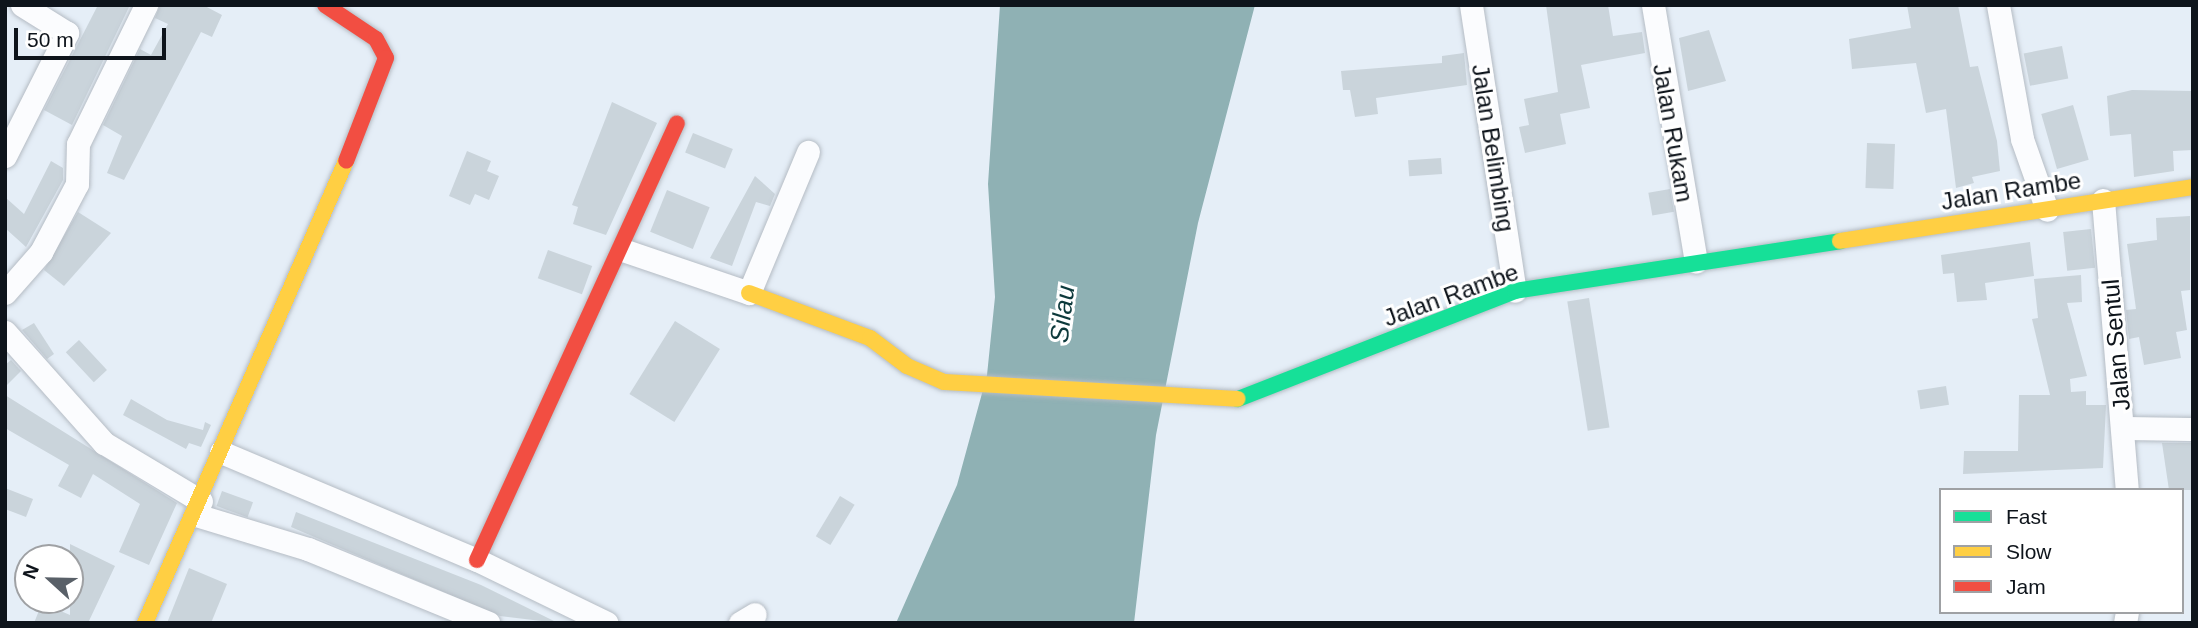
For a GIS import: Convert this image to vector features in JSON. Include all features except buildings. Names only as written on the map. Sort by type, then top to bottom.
[{"type":"street","points":[[5,156],[67,33],[22,5]]},
{"type":"street","points":[[5,293],[41,252],[77,184],[78,144],[146,5]]},
{"type":"street","points":[[145,623],[198,508],[386,58],[376,38],[325,5]]},
{"type":"street","name":"Jalan Belimbing","points":[[1471,5],[1515,290]]},
{"type":"street","name":"Jalan Rukam","points":[[1653,5],[1696,261]]},
{"type":"street","points":[[1998,5],[2022,139],[2047,210]]},
{"type":"street","points":[[477,560],[623,250],[677,124]]},
{"type":"street","points":[[623,250],[749,293],[808,152]]},
{"type":"street","name":"Jalan Rambe","points":[[749,293],[870,338],[907,366],[944,382],[1192,398],[1264,393],[1515,290],[2193,187]]},
{"type":"street","name":"Jalan Sentul","points":[[2103,200],[2127,488]]},
{"type":"street","points":[[5,332],[104,443],[198,508],[488,623]]},
{"type":"street","points":[[2123,428],[2193,429]]},
{"type":"street","points":[[221,452],[477,560],[607,623]]},
{"type":"water","name":"Silau","points":[[1000,5],[1255,5],[1198,223],[1156,435],[1134,623],[896,623],[957,485],[987,375],[995,297],[988,184]]},
{"type":"traffic: fast","points":[[1238,399],[1515,291],[1840,241]]},
{"type":"traffic: slow","points":[[145,623],[346,161]]},
{"type":"traffic: slow","points":[[1840,241],[2193,187]]},
{"type":"traffic: slow","points":[[749,293],[870,338],[907,366],[944,382],[1238,399]]},
{"type":"traffic: jam","points":[[325,5],[376,39],[386,58],[346,161]]},
{"type":"traffic: jam","points":[[477,560],[677,124]]}]
